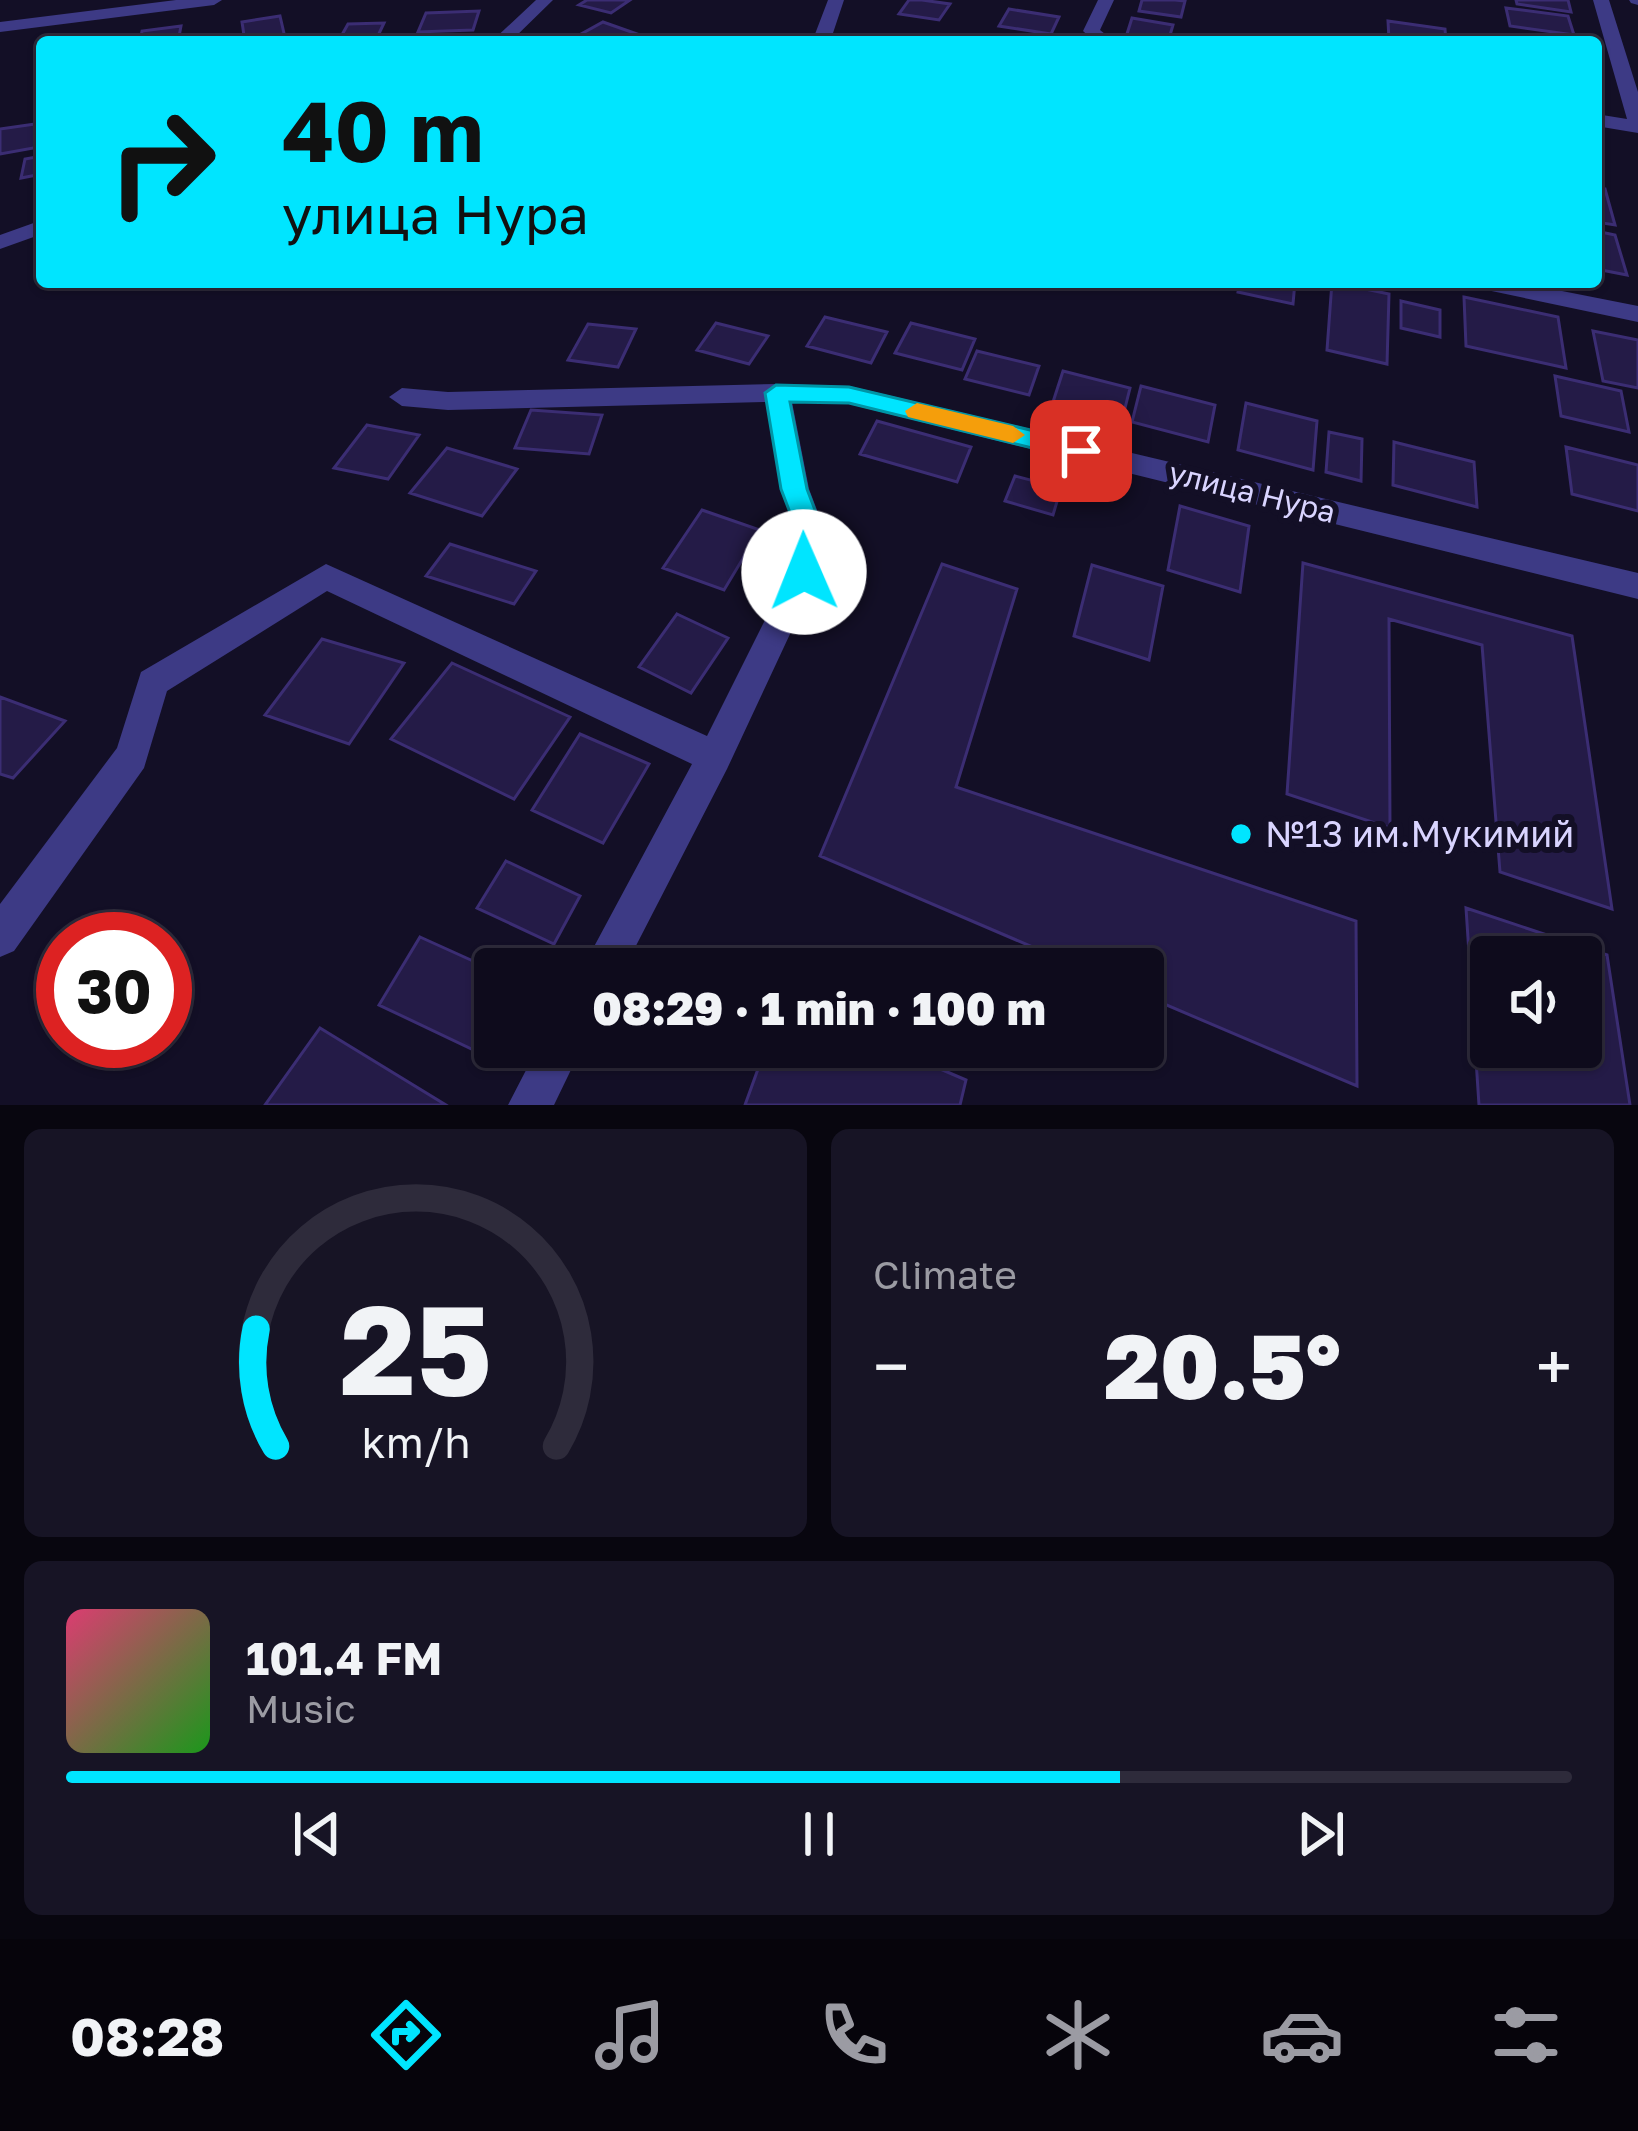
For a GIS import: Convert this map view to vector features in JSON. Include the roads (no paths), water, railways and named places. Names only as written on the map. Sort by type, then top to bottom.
[{"type":"street","points":[[0,16],[9,0]]},
{"type":"street","points":[[0,27],[214,0]]},
{"type":"street","points":[[506,36],[545,0]]},
{"type":"street","points":[[822,36],[836,0]]},
{"type":"street","points":[[1098,36],[1091,31],[1106,0]]},
{"type":"street","points":[[1601,0],[1638,125],[1602,121]]},
{"type":"street","points":[[0,242],[36,228]]},
{"type":"street","points":[[1511,288],[1638,314]]},
{"type":"street","points":[[613,948],[716,757],[804,572],[810,531],[794,489],[776,393]]},
{"type":"street","name":"улица Нура","points":[[402,397],[849,395],[1638,586]]},
{"type":"street","points":[[0,937],[132,756],[153,682],[326,576],[716,757]]},
{"type":"street","points":[[530,1105],[550,1068]]},
{"type":"place","name":"№13 им.Мукимий","points":[[1241,834]]}]
